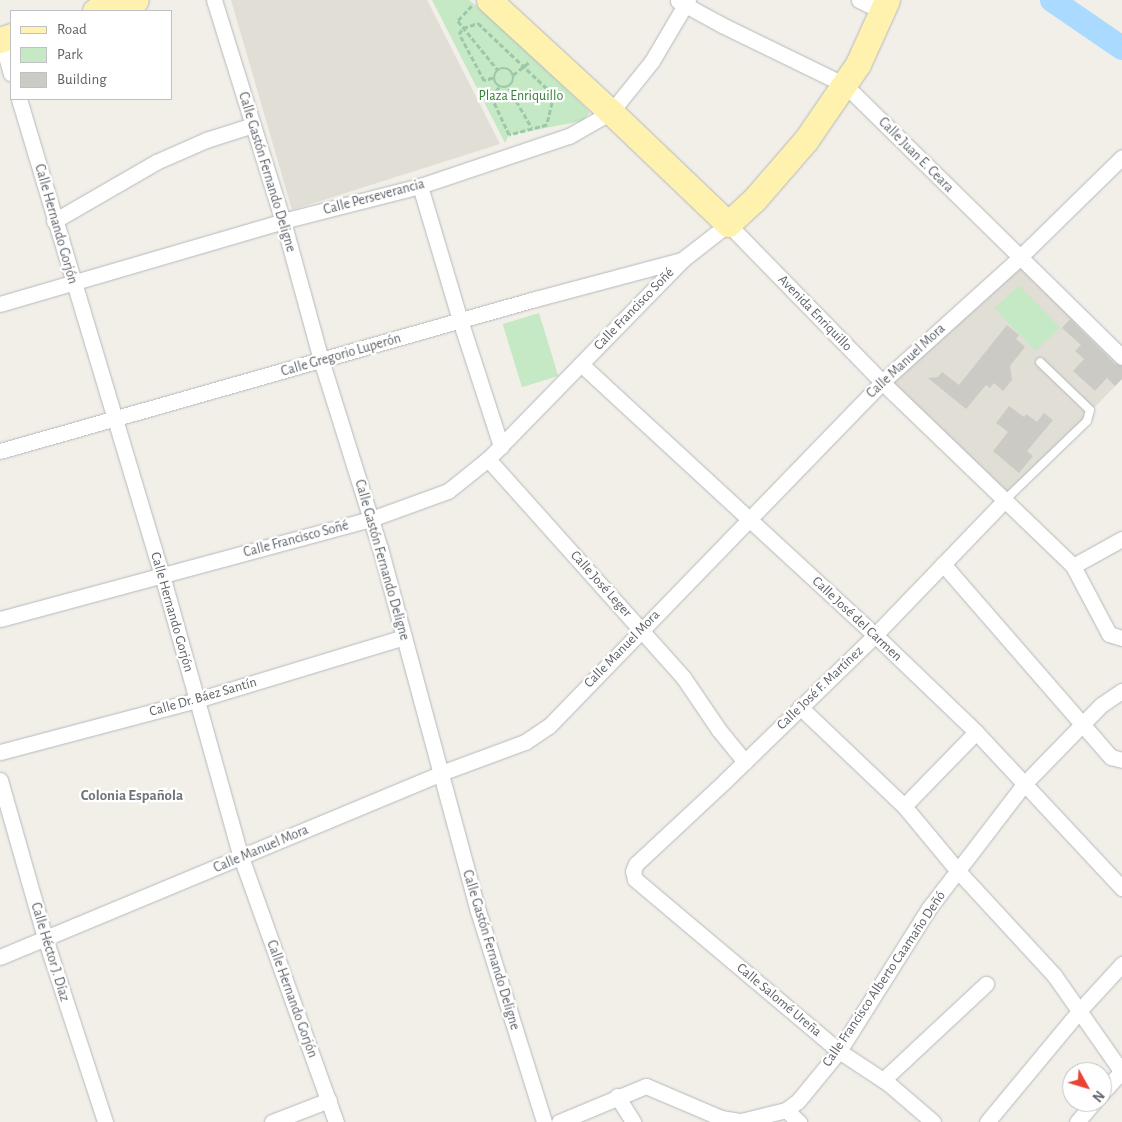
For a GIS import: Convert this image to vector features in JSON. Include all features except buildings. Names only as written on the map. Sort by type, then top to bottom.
[{"type":"main road","points":[[99,10],[136,0]]},
{"type":"main road","name":"Avenida Enriquillo","points":[[481,2],[611,112],[728,224]]},
{"type":"main road","points":[[728,224],[754,200],[806,140],[858,64],[885,5]]},
{"type":"street","name":"Calle Gastón Fernando Deligne","points":[[214,0],[283,221],[321,360],[371,519],[478,911],[544,1122]]},
{"type":"street","points":[[858,0],[885,5]]},
{"type":"street","name":"Calle Juan E. Ceara","points":[[683,2],[845,85],[1019,258],[1122,357]]},
{"type":"street","name":"Calle Perseverancia","points":[[0,304],[283,221],[420,186],[569,136],[611,112],[652,61],[683,2]]},
{"type":"street","points":[[4,38],[10,69]]},
{"type":"street","name":"Calle Hernando Gorjón","points":[[19,100],[54,221],[162,575],[241,857],[336,1122]]},
{"type":"street","points":[[54,221],[156,162],[206,140],[253,125]]},
{"type":"street","name":"Calle Manuel Mora","points":[[0,957],[441,773],[525,742],[549,726],[882,382],[1019,258],[1122,157]]},
{"type":"street","points":[[420,186],[460,320],[501,446]]},
{"type":"street","name":"Calle Francisco Soñé","points":[[0,619],[371,519],[448,491],[488,459],[682,260],[728,224]]},
{"type":"street","name":"Avenida Enriquillo","points":[[728,224],[882,382],[1073,566],[1095,612],[1116,636],[1122,648]]},
{"type":"street","name":"Calle Gregorio Luperón","points":[[0,451],[460,320],[682,260]]},
{"type":"street","name":"Calle José del Carmen","points":[[580,364],[875,634],[976,732],[1122,888]]},
{"type":"street","name":"Calle José Leger","points":[[488,459],[683,677],[719,730],[745,762]]},
{"type":"street","name":"Calle José F. Martínez","points":[[632,871],[636,864],[745,762],[875,634],[1005,500]]},
{"type":"street","points":[[1073,566],[1122,539]]},
{"type":"street","points":[[943,564],[1111,757],[1122,760]]},
{"type":"street","name":"Calle Dr. Báez Santín","points":[[0,752],[197,700],[404,637]]},
{"type":"street","name":"Calle Francisco Alberto Caamaño Deñó","points":[[559,1122],[617,1096],[646,1086],[721,1118],[741,1120],[786,1110],[798,1101],[839,1051],[929,908],[1024,784],[1101,705],[1122,691]]},
{"type":"street","points":[[800,707],[904,806],[958,870],[1054,975],[1122,1071],[1112,1082]]},
{"type":"street","points":[[904,806],[976,732]]},
{"type":"street","name":"Calle Héctor J. Díaz","points":[[0,780],[45,938],[105,1122]]},
{"type":"street","name":"Calle Salomé Ureña","points":[[632,871],[635,879],[839,1051],[883,1080],[933,1122]]},
{"type":"street","points":[[987,1122],[1079,1011],[1122,964]]},
{"type":"street","points":[[883,1080],[986,984]]},
{"type":"street","points":[[617,1096],[633,1122]]},
{"type":"street","points":[[272,1122],[329,1100]]},
{"type":"street","points":[[786,1110],[799,1122]]},
{"type":"street","points":[[1077,1122],[1086,1112]]},
{"type":"lane","points":[[1005,500],[1086,421],[1090,410],[1040,362]]},
{"type":"path","points":[[481,2],[458,21],[498,70]]},
{"type":"path","points":[[493,78],[499,87],[504,90],[509,88],[513,81],[513,75],[506,68],[498,70],[493,78],[484,81],[459,34],[462,28],[478,22],[554,94],[547,125],[509,135],[491,97],[499,87]]},
{"type":"path","points":[[513,75],[532,60]]},
{"type":"path","points":[[509,88],[532,128]]},
{"type":"shaded area","points":[[231,0],[427,0],[500,144],[292,210]]},
{"type":"shaded area","points":[[1019,258],[1122,357],[1122,379],[1005,500],[882,382]]},
{"type":"green space","name":"Plaza Enriquillo","points":[[432,0],[469,0],[493,19],[590,112],[582,121],[509,135],[505,143]]},
{"type":"green space","points":[[1019,285],[1060,327],[1036,351],[995,309]]},
{"type":"green space","points":[[539,313],[558,376],[522,387],[503,324]]},
{"type":"waterway","points":[[1052,0],[1122,48]]},
{"type":"district","name":"Colonia Española","points":[[132,796]]}]
